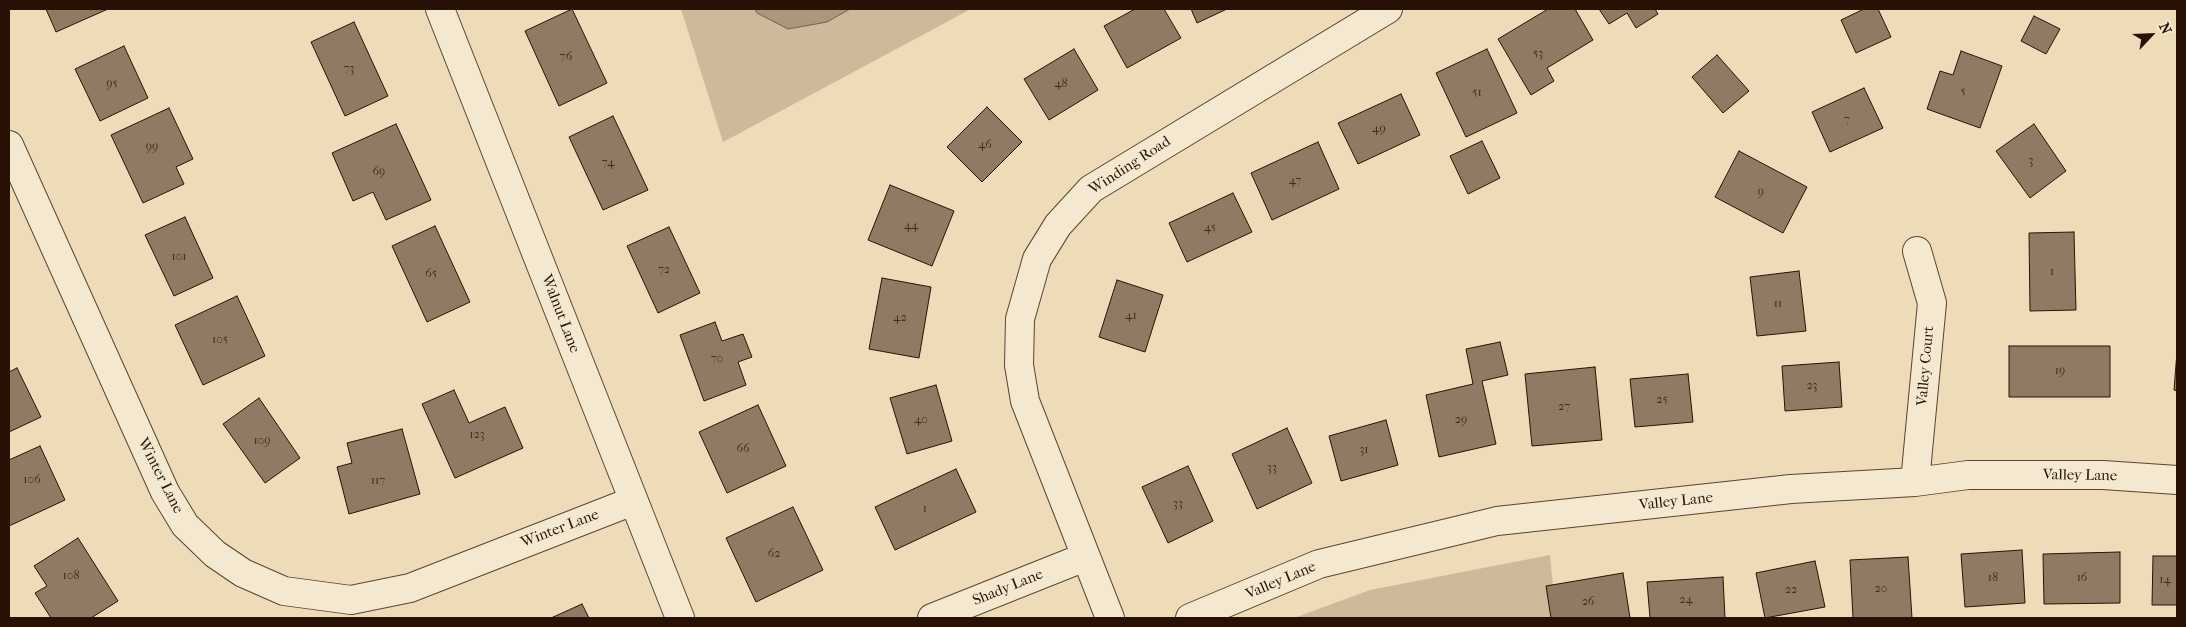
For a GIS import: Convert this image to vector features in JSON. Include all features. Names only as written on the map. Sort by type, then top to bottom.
[{"type":"street","name":"Walnut Lane","points":[[440,9],[680,618]]},
{"type":"street","name":"Winding Road","points":[[1110,618],[1025,401],[1019,365],[1020,319],[1037,259],[1058,225],[1090,189],[1388,9]]},
{"type":"street","name":"Winter Lane","points":[[9,145],[165,492],[185,525],[215,554],[243,573],[284,591],[351,600],[410,588],[633,501]]},
{"type":"street","name":"Valley Court","points":[[1915,482],[1932,303],[1917,251]]},
{"type":"street","name":"Valley Lane","points":[[1190,618],[1319,564],[1497,520],[1791,489],[1915,482],[1968,475],[2103,475],[2177,480]]},
{"type":"street","name":"Shady Lane","points":[[932,618],[1085,557]]},
{"type":"shaded area","points":[[681,9],[971,9],[723,142]]},
{"type":"shaded area","points":[[755,9],[850,9],[827,22],[788,29],[757,13]]},
{"type":"shaded area","points":[[1550,555],[1556,618],[1294,618],[1370,590]]},
{"type":"building","points":[[46,9],[108,9],[56,32]]},
{"type":"building","points":[[572,9],[607,83],[559,106],[525,31]]},
{"type":"building","points":[[1135,9],[1164,9],[1181,38],[1127,68],[1104,26]]},
{"type":"building","points":[[1191,9],[1227,9],[1197,23]]},
{"type":"building","points":[[1548,9],[1575,9],[1593,40],[1547,68],[1554,81],[1531,95],[1498,39]]},
{"type":"building","points":[[1599,9],[1655,9],[1658,14],[1636,28],[1627,13],[1609,24]]},
{"type":"building","points":[[1864,9],[1878,9],[1891,37],[1856,53],[1841,20]]},
{"type":"building","points":[[2034,16],[2060,29],[2046,54],[2021,41]]},
{"type":"building","points":[[354,22],[388,96],[345,116],[311,42]]},
{"type":"building","points":[[124,46],[148,98],[100,121],[75,69]]},
{"type":"building","points":[[1074,49],[1098,90],[1049,120],[1024,79]]},
{"type":"building","points":[[1487,49],[1517,113],[1466,137],[1436,73]]},
{"type":"building","points":[[1961,51],[2002,66],[1980,128],[1927,109],[1940,71],[1953,75]]},
{"type":"building","points":[[1717,55],[1749,91],[1723,113],[1692,77]]},
{"type":"building","points":[[1864,88],[1883,128],[1830,152],[1812,112]]},
{"type":"building","points":[[1401,94],[1420,135],[1358,164],[1338,123]]},
{"type":"building","points":[[987,107],[1022,142],[982,182],[947,147]]},
{"type":"building","points":[[169,108],[193,159],[176,167],[184,184],[143,203],[111,135]]},
{"type":"building","points":[[613,116],[648,190],[603,210],[569,137]]},
{"type":"building","points":[[396,124],[431,200],[386,220],[373,192],[353,201],[332,153]]},
{"type":"building","points":[[2034,124],[2066,171],[2030,198],[1996,151]]},
{"type":"building","points":[[1482,141],[1500,178],[1468,194],[1450,156]]},
{"type":"building","points":[[1318,142],[1339,189],[1272,220],[1251,173]]},
{"type":"building","points":[[1739,151],[1807,187],[1783,233],[1715,197]]},
{"type":"building","points":[[890,185],[954,211],[932,266],[868,240]]},
{"type":"building","points":[[1233,193],[1252,232],[1187,262],[1169,223]]},
{"type":"building","points":[[185,217],[213,278],[174,296],[145,235]]},
{"type":"building","points":[[435,226],[470,302],[427,322],[392,246]]},
{"type":"building","points":[[669,227],[700,293],[658,313],[627,246]]},
{"type":"building","points":[[2074,232],[2076,310],[2030,311],[2029,233]]},
{"type":"building","points":[[1799,271],[1806,331],[1757,336],[1750,277]]},
{"type":"building","points":[[882,278],[931,287],[919,358],[869,349]]},
{"type":"building","points":[[1117,280],[1163,295],[1145,352],[1099,337]]},
{"type":"building","points":[[237,296],[265,356],[203,385],[175,325]]},
{"type":"building","points":[[715,322],[722,341],[743,334],[752,357],[738,362],[746,385],[704,401],[680,335]]},
{"type":"building","points":[[1500,342],[1508,375],[1482,381],[1496,444],[1439,457],[1426,395],[1473,384],[1466,349]]},
{"type":"building","points":[[2009,346],[2110,346],[2110,397],[2009,397]]},
{"type":"building","points":[[2177,352],[2177,391],[2174,390]]},
{"type":"building","points":[[1839,362],[1842,407],[1785,411],[1782,366]]},
{"type":"building","points":[[1595,367],[1602,440],[1532,446],[1525,374]]},
{"type":"building","points":[[17,368],[41,417],[9,432],[9,372]]},
{"type":"building","points":[[1688,374],[1693,422],[1635,427],[1630,379]]},
{"type":"building","points":[[936,385],[952,441],[907,454],[890,398]]},
{"type":"building","points":[[454,390],[469,423],[505,407],[523,448],[455,478],[422,404]]},
{"type":"building","points":[[259,398],[300,458],[265,483],[223,424]]},
{"type":"building","points":[[758,405],[786,466],[727,493],[699,432]]},
{"type":"building","points":[[1386,420],[1398,465],[1341,481],[1329,436]]},
{"type":"building","points":[[1287,428],[1312,483],[1257,509],[1232,454]]},
{"type":"building","points":[[402,429],[420,494],[349,514],[337,467],[352,463],[347,443]]},
{"type":"building","points":[[40,446],[65,500],[9,526],[9,460]]},
{"type":"building","points":[[1188,466],[1213,521],[1168,543],[1142,487]]},
{"type":"building","points":[[956,469],[976,512],[895,550],[875,507]]},
{"type":"building","points":[[793,507],[823,570],[756,602],[726,538]]},
{"type":"building","points":[[78,538],[118,601],[91,618],[51,618],[35,593],[47,586],[34,566]]},
{"type":"building","points":[[2022,550],[2025,603],[1965,607],[1961,554]]},
{"type":"building","points":[[2120,552],[2120,603],[2044,604],[2043,554]]},
{"type":"building","points":[[2153,556],[2177,556],[2177,605],[2152,605]]},
{"type":"building","points":[[1908,557],[1912,618],[1853,618],[1850,560]]},
{"type":"building","points":[[1815,561],[1825,607],[1765,618],[1756,573]]},
{"type":"building","points":[[1623,573],[1630,618],[1551,618],[1546,586]]},
{"type":"building","points":[[1723,577],[1725,618],[1650,618],[1647,582]]},
{"type":"building","points":[[582,604],[589,618],[551,618]]}]
